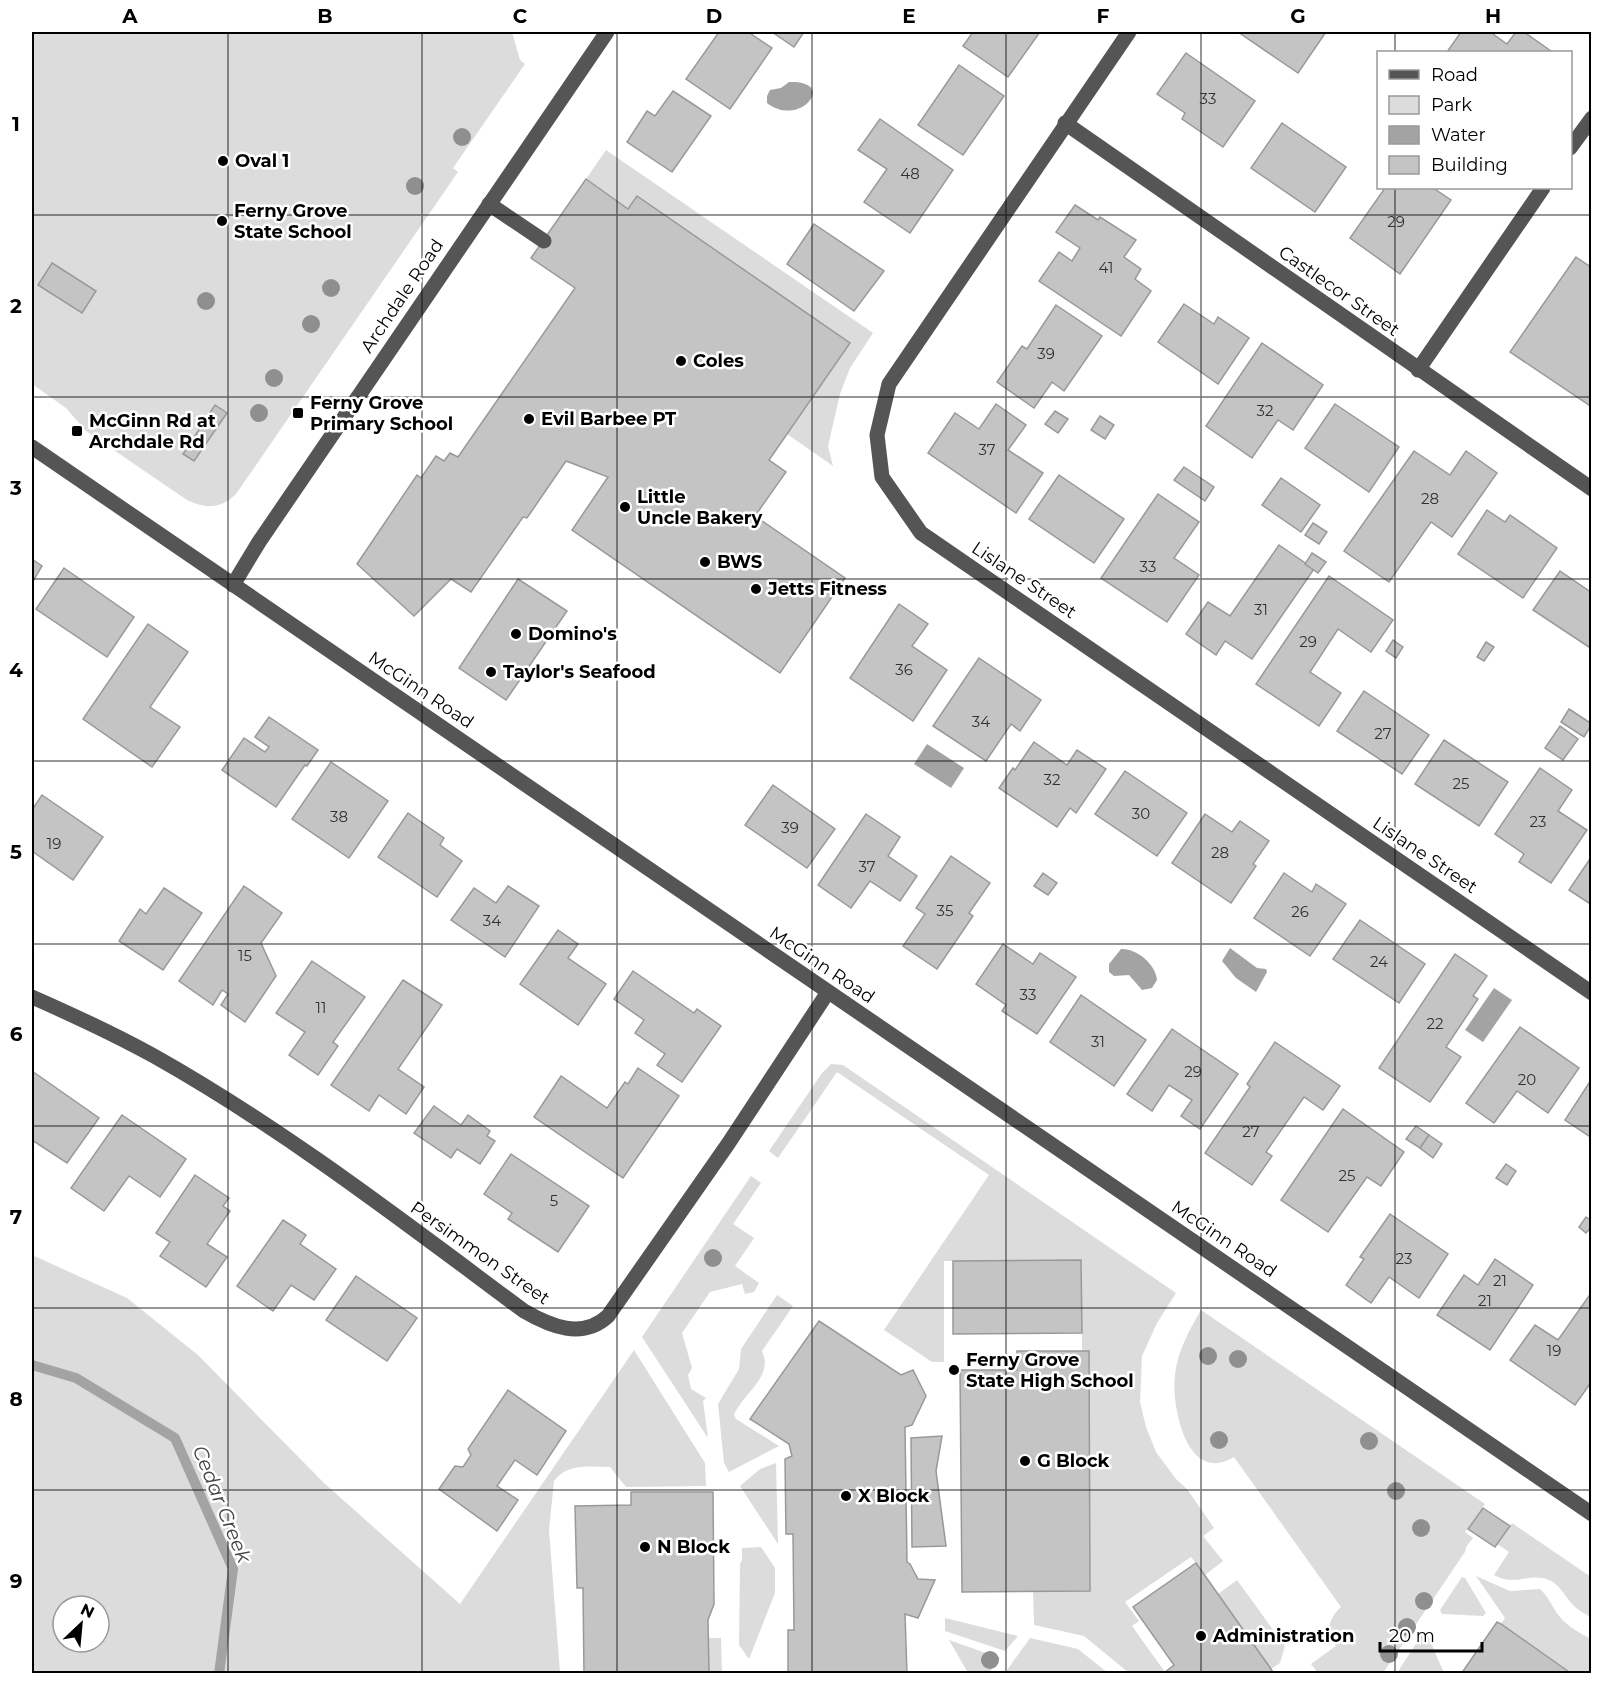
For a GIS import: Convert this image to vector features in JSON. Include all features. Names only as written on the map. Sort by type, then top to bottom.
[{"type":"street","name":"Archdale Road","points":[[233,585],[259,542],[607,32]]},
{"type":"street","name":"Lislane Street","points":[[1129,32],[889,384],[877,435],[882,477],[921,533],[1592,993]]},
{"type":"street","points":[[1572,145],[1592,118]]},
{"type":"street","name":"Castlecor Street","points":[[1065,123],[1592,489]]},
{"type":"street","points":[[1418,370],[1542,189]]},
{"type":"street","points":[[489,204],[544,241]]},
{"type":"street","name":"McGinn Road","points":[[32,447],[1592,1514]]},
{"type":"street","name":"Persimmon Street","points":[[32,997],[154,1056],[241,1109],[340,1177],[524,1311],[545,1323],[564,1328],[587,1328],[598,1324],[608,1316],[728,1144],[828,992]]},
{"type":"green space","name":"Ferny Grove State School","points":[[32,32],[512,32],[520,60],[525,64],[453,168],[458,172],[236,494],[225,503],[206,506],[187,500],[86,431],[66,408],[32,384]]},
{"type":"green space","points":[[606,150],[873,333],[850,368],[840,394],[828,446],[833,466],[787,434],[850,343],[637,196],[628,209],[586,179]]},
{"type":"green space","points":[[831,1064],[843,1065],[1176,1293],[1157,1323],[1142,1356],[1140,1402],[1146,1427],[1156,1452],[1176,1479],[1187,1489],[1214,1528],[1203,1536],[1223,1561],[1205,1575],[1191,1557],[1125,1602],[1139,1621],[1132,1626],[1165,1672],[1163,1674],[1129,1673],[1084,1636],[1034,1625],[1033,1591],[1090,1591],[1089,1351],[1082,1351],[1081,1260],[944,1261],[944,1362],[932,1362],[884,1330],[989,1175],[837,1072],[778,1158],[769,1151],[822,1073]]},
{"type":"green space","points":[[751,1176],[761,1183],[733,1224],[754,1238],[735,1266],[759,1283],[754,1292],[745,1294],[742,1284],[710,1292],[682,1333],[692,1368],[688,1375],[691,1389],[706,1398],[703,1401],[708,1438],[642,1337]]},
{"type":"green space","points":[[32,1255],[127,1298],[198,1355],[324,1483],[460,1604],[634,1350],[705,1463],[706,1486],[626,1487],[610,1467],[573,1469],[566,1471],[554,1481],[549,1530],[560,1673],[32,1673]]},
{"type":"green space","points":[[777,1295],[793,1306],[762,1351],[765,1360],[761,1377],[734,1415],[736,1419],[779,1446],[729,1472],[724,1463],[718,1404],[739,1369],[741,1349]]},
{"type":"green space","points":[[1201,1310],[1485,1504],[1465,1532],[1473,1538],[1465,1552],[1383,1673],[1318,1673],[1311,1664],[1336,1646],[1328,1635],[1328,1631],[1333,1616],[1341,1607],[1234,1457],[1218,1463],[1204,1461],[1185,1439],[1174,1389],[1176,1366],[1188,1333]]},
{"type":"green space","points":[[776,1463],[778,1544],[740,1486],[760,1469]]},
{"type":"green space","points":[[1512,1523],[1591,1577],[1591,1618],[1574,1606],[1559,1587],[1549,1580],[1535,1578],[1509,1580],[1494,1575],[1509,1552],[1497,1544]]},
{"type":"green space","points":[[761,1547],[775,1568],[775,1593],[749,1659],[739,1645],[740,1564],[742,1548]]},
{"type":"green space","points":[[1476,1576],[1510,1591],[1540,1589],[1563,1621],[1591,1639],[1591,1673],[1572,1673],[1501,1624],[1505,1618]]},
{"type":"green space","points":[[1462,1577],[1465,1578],[1486,1613],[1483,1616],[1442,1614],[1440,1610]]},
{"type":"green space","points":[[1237,1580],[1285,1646],[1280,1663],[1271,1669],[1218,1594]]},
{"type":"green space","points":[[945,1618],[1018,1636],[1005,1651],[945,1631]]},
{"type":"green space","points":[[1423,1633],[1427,1634],[1444,1673],[1397,1673]]},
{"type":"green space","points":[[709,1638],[721,1638],[722,1673],[709,1673]]},
{"type":"green space","points":[[1030,1638],[1078,1649],[1108,1673],[1005,1673]]},
{"type":"green space","points":[[949,1640],[1000,1658],[989,1673],[968,1673]]},
{"type":"water","points":[[789,82],[804,83],[811,88],[813,95],[809,101],[802,107],[791,110],[779,109],[767,103],[770,90],[781,88]]},
{"type":"water","points":[[927,744],[964,768],[951,788],[914,764]]},
{"type":"water","points":[[1230,948],[1257,968],[1266,969],[1267,972],[1256,992],[1236,978],[1222,961]]},
{"type":"water","points":[[1121,949],[1139,954],[1153,968],[1157,980],[1152,988],[1142,990],[1129,975],[1114,976],[1109,972],[1109,964]]},
{"type":"water","points":[[1494,988],[1512,1000],[1483,1042],[1465,1030]]},
{"type":"building","points":[[719,32],[748,32],[772,48],[730,109],[686,79]]},
{"type":"building","points":[[772,32],[804,32],[794,47]]},
{"type":"building","points":[[973,32],[1040,32],[1008,77],[963,46]]},
{"type":"building","points":[[1238,32],[1326,32],[1298,73]]},
{"type":"building","points":[[1461,32],[1490,32],[1507,44],[1516,32],[1524,32],[1551,51],[1448,51]]},
{"type":"building","points":[[1186,53],[1255,101],[1223,147],[1182,119],[1185,113],[1157,94]]},
{"type":"building","points":[[959,65],[1004,96],[963,155],[918,125]]},
{"type":"building","points":[[673,91],[711,116],[672,172],[627,142],[647,111],[655,116]]},
{"type":"building","points":[[880,119],[953,170],[910,233],[864,202],[887,169],[858,150]]},
{"type":"building","points":[[1282,123],[1346,167],[1315,212],[1251,168]]},
{"type":"building","points":[[586,179],[628,209],[637,196],[850,343],[769,460],[786,472],[755,516],[845,578],[780,673],[572,530],[608,477],[566,461],[527,518],[523,517],[471,592],[451,579],[414,616],[357,564],[417,475],[421,478],[436,456],[444,461],[450,453],[458,457],[575,288],[531,258]]},
{"type":"building","points":[[1384,189],[1434,189],[1451,200],[1400,274],[1350,238]]},
{"type":"building","points":[[1075,205],[1098,220],[1100,217],[1136,240],[1124,257],[1141,269],[1135,279],[1151,291],[1121,336],[1039,281],[1059,252],[1072,261],[1080,248],[1056,232]]},
{"type":"building","points":[[814,224],[884,271],[854,311],[787,264]]},
{"type":"building","points":[[1576,257],[1592,268],[1592,407],[1510,352]]},
{"type":"building","points":[[52,263],[96,291],[82,313],[38,285]]},
{"type":"building","points":[[1184,304],[1214,324],[1218,317],[1249,338],[1218,384],[1158,342]]},
{"type":"building","points":[[1056,305],[1102,336],[1064,391],[1052,382],[1034,408],[997,382],[1022,346],[1027,349]]},
{"type":"building","points":[[1262,343],[1323,385],[1293,430],[1278,420],[1252,458],[1206,426]]},
{"type":"building","points":[[996,404],[1026,425],[1008,450],[1043,473],[1016,513],[928,453],[955,413],[979,429]]},
{"type":"building","points":[[1335,404],[1399,447],[1369,492],[1305,448]]},
{"type":"building","points":[[215,405],[227,413],[194,461],[183,454]]},
{"type":"building","points":[[1055,411],[1068,419],[1058,433],[1045,424]]},
{"type":"building","points":[[1100,416],[1114,425],[1105,439],[1091,430]]},
{"type":"building","points":[[1414,451],[1450,475],[1466,451],[1497,473],[1452,537],[1431,522],[1389,582],[1344,551]]},
{"type":"building","points":[[1184,467],[1214,487],[1205,501],[1174,480]]},
{"type":"building","points":[[1059,475],[1124,519],[1094,563],[1029,519]]},
{"type":"building","points":[[1281,478],[1320,505],[1301,532],[1262,505]]},
{"type":"building","points":[[1158,494],[1199,522],[1174,558],[1199,575],[1167,622],[1101,578]]},
{"type":"building","points":[[1487,510],[1505,522],[1510,515],[1557,548],[1523,598],[1458,554]]},
{"type":"building","points":[[1313,523],[1327,532],[1319,544],[1305,535]]},
{"type":"building","points":[[1279,545],[1314,569],[1252,659],[1225,641],[1216,655],[1186,634],[1208,602],[1230,616]]},
{"type":"building","points":[[1312,553],[1326,562],[1318,573],[1305,564]]},
{"type":"building","points":[[32,559],[42,566],[32,583]]},
{"type":"building","points":[[64,568],[134,617],[107,657],[36,609]]},
{"type":"building","points":[[1560,571],[1592,593],[1592,649],[1533,610]]},
{"type":"building","points":[[1329,576],[1393,620],[1371,652],[1338,629],[1310,672],[1341,693],[1319,726],[1256,684]]},
{"type":"building","points":[[518,579],[567,611],[506,700],[459,668]]},
{"type":"building","points":[[899,604],[928,624],[912,646],[947,670],[913,721],[850,678]]},
{"type":"building","points":[[148,624],[188,652],[150,707],[180,727],[152,767],[83,719]]},
{"type":"building","points":[[1393,640],[1403,647],[1396,658],[1386,651]]},
{"type":"building","points":[[1486,642],[1494,647],[1484,661],[1477,657]]},
{"type":"building","points":[[979,658],[1041,700],[1020,731],[1011,724],[986,761],[933,726]]},
{"type":"building","points":[[1364,691],[1429,735],[1402,774],[1337,731]]},
{"type":"building","points":[[1569,709],[1592,724],[1584,737],[1561,722]]},
{"type":"building","points":[[269,717],[318,750],[276,807],[222,770],[244,738],[265,752],[269,747],[255,737]]},
{"type":"building","points":[[1560,726],[1578,739],[1563,760],[1545,748]]},
{"type":"building","points":[[1444,740],[1508,782],[1479,826],[1415,784]]},
{"type":"building","points":[[1034,742],[1067,765],[1077,750],[1106,769],[1076,813],[1070,808],[1057,827],[999,788],[1013,768],[1015,770]]},
{"type":"building","points":[[331,762],[388,801],[349,858],[292,819]]},
{"type":"building","points":[[1540,768],[1572,790],[1558,811],[1587,830],[1551,883],[1519,862],[1524,854],[1495,834]]},
{"type":"building","points":[[1125,771],[1187,813],[1157,856],[1095,814]]},
{"type":"building","points":[[773,785],[835,829],[807,868],[745,825]]},
{"type":"building","points":[[42,795],[103,837],[73,880],[32,851],[32,810]]},
{"type":"building","points":[[408,813],[444,838],[440,845],[462,861],[437,897],[378,857]]},
{"type":"building","points":[[866,814],[900,837],[888,856],[917,876],[900,901],[870,881],[851,908],[818,885]]},
{"type":"building","points":[[1205,814],[1232,832],[1240,821],[1269,841],[1253,864],[1256,866],[1231,903],[1172,863]]},
{"type":"building","points":[[951,856],[990,883],[969,913],[973,916],[937,969],[903,946],[925,914],[916,908]]},
{"type":"building","points":[[1592,856],[1592,905],[1569,890]]},
{"type":"building","points":[[1043,873],[1057,883],[1048,895],[1034,886]]},
{"type":"building","points":[[1284,873],[1312,892],[1316,884],[1346,904],[1310,956],[1254,918]]},
{"type":"building","points":[[244,886],[282,913],[261,943],[276,976],[245,1022],[221,1005],[228,994],[222,990],[213,1005],[179,981]]},
{"type":"building","points":[[508,886],[539,906],[505,957],[451,920],[474,888],[496,903]]},
{"type":"building","points":[[164,888],[202,913],[163,970],[119,941],[140,909],[146,914]]},
{"type":"building","points":[[1360,920],[1425,964],[1399,1003],[1333,959]]},
{"type":"building","points":[[558,930],[578,944],[568,958],[606,984],[578,1025],[520,984]]},
{"type":"building","points":[[1003,944],[1033,964],[1040,953],[1076,977],[1037,1034],[1002,1011],[1006,1005],[976,984]]},
{"type":"building","points":[[1455,954],[1487,976],[1473,996],[1478,999],[1446,1047],[1461,1057],[1430,1102],[1379,1068]]},
{"type":"building","points":[[312,961],[365,997],[333,1042],[338,1046],[318,1075],[289,1055],[305,1032],[276,1013]]},
{"type":"building","points":[[633,971],[694,1013],[697,1009],[721,1026],[682,1082],[657,1065],[665,1054],[635,1033],[644,1020],[614,999]]},
{"type":"building","points":[[403,980],[442,1005],[398,1069],[424,1087],[406,1114],[379,1095],[369,1111],[331,1085]]},
{"type":"building","points":[[1081,995],[1146,1040],[1114,1086],[1050,1042]]},
{"type":"building","points":[[1520,1027],[1579,1068],[1548,1113],[1517,1091],[1494,1123],[1466,1103]]},
{"type":"building","points":[[1172,1029],[1238,1074],[1200,1129],[1181,1116],[1192,1100],[1169,1085],[1152,1111],[1127,1094]]},
{"type":"building","points":[[1275,1042],[1340,1086],[1323,1110],[1304,1097],[1266,1152],[1272,1156],[1252,1185],[1205,1153],[1250,1087],[1247,1084]]},
{"type":"building","points":[[638,1068],[679,1096],[623,1178],[534,1117],[561,1076],[607,1108],[625,1082],[628,1084]]},
{"type":"building","points":[[32,1071],[99,1118],[67,1163],[32,1140]]},
{"type":"building","points":[[1592,1080],[1592,1138],[1565,1120]]},
{"type":"building","points":[[434,1106],[461,1125],[468,1115],[490,1131],[487,1136],[495,1141],[480,1164],[457,1149],[451,1158],[414,1133]]},
{"type":"building","points":[[1343,1109],[1404,1152],[1381,1186],[1367,1177],[1328,1232],[1281,1200]]},
{"type":"building","points":[[122,1115],[186,1159],[160,1197],[129,1176],[104,1211],[71,1188]]},
{"type":"building","points":[[1416,1126],[1429,1135],[1420,1148],[1406,1139]]},
{"type":"building","points":[[1429,1135],[1442,1144],[1433,1158],[1420,1148]]},
{"type":"building","points":[[511,1154],[589,1206],[558,1252],[508,1219],[512,1213],[484,1194]]},
{"type":"building","points":[[1506,1164],[1516,1171],[1507,1185],[1496,1178]]},
{"type":"building","points":[[195,1175],[229,1198],[223,1206],[230,1211],[207,1244],[227,1257],[206,1287],[160,1256],[170,1242],[156,1233]]},
{"type":"building","points":[[1390,1214],[1448,1254],[1419,1298],[1389,1277],[1371,1303],[1346,1285],[1364,1259],[1360,1257]]},
{"type":"building","points":[[1586,1217],[1592,1221],[1592,1226],[1586,1233],[1579,1227]]},
{"type":"building","points":[[283,1220],[306,1235],[300,1244],[336,1269],[314,1300],[291,1285],[273,1311],[237,1286]]},
{"type":"building","points":[[1495,1259],[1533,1285],[1490,1350],[1437,1315],[1464,1275],[1478,1285]]},
{"type":"building","points":[[1081,1260],[1082,1333],[953,1334],[953,1261]]},
{"type":"building","points":[[356,1276],[417,1318],[387,1361],[326,1320]]},
{"type":"building","points":[[1591,1293],[1592,1381],[1575,1405],[1510,1360],[1535,1325],[1558,1340]]},
{"type":"building","name":"X Block","points":[[819,1321],[901,1375],[913,1370],[926,1396],[912,1425],[905,1427],[907,1562],[918,1579],[935,1580],[918,1618],[905,1614],[907,1674],[788,1674],[788,1630],[794,1630],[793,1534],[786,1534],[785,1459],[792,1456],[789,1444],[750,1419]]},
{"type":"building","name":"G Block","points":[[1017,1351],[1089,1351],[1090,1591],[962,1592],[960,1370],[1017,1370]]},
{"type":"building","points":[[508,1390],[566,1431],[537,1475],[515,1460],[497,1486],[518,1500],[497,1531],[439,1489],[455,1466],[463,1467],[471,1455],[468,1449]]},
{"type":"building","points":[[942,1436],[936,1471],[946,1546],[912,1547],[911,1438]]},
{"type":"building","name":"N Block","points":[[631,1492],[713,1492],[714,1604],[708,1620],[709,1674],[584,1674],[583,1588],[577,1588],[575,1506],[631,1505]]},
{"type":"building","points":[[1483,1508],[1510,1526],[1495,1547],[1468,1529]]},
{"type":"building","name":"Administration","points":[[1196,1563],[1274,1674],[1165,1674],[1174,1665],[1133,1607]]},
{"type":"building","points":[[1497,1622],[1501,1624],[1572,1674],[1461,1674]]},
{"type":"waterway","name":"Cedar Creek","points":[[32,1365],[76,1378],[175,1438],[233,1569],[219,1674]]},
{"type":"place","name":"Oval 1","points":[[223,161]]},
{"type":"place","name":"Ferny Grove State School","points":[[222,221]]},
{"type":"place","name":"Coles","points":[[681,361]]},
{"type":"place","name":"Ferny Grove Primary School","points":[[298,413]]},
{"type":"place","name":"Evil Barbee PT","points":[[529,419]]},
{"type":"place","name":"McGinn Rd at Archdale Rd","points":[[77,431]]},
{"type":"place","name":"Little Uncle Bakery","points":[[625,507]]},
{"type":"place","name":"BWS","points":[[705,562]]},
{"type":"place","name":"Jetts Fitness","points":[[756,589]]},
{"type":"place","name":"Domino's","points":[[516,634]]},
{"type":"place","name":"Taylor's Seafood","points":[[491,672]]},
{"type":"place","name":"Ferny Grove State High School","points":[[954,1370]]},
{"type":"place","name":"G Block","points":[[1025,1461]]},
{"type":"place","name":"X Block","points":[[846,1496]]},
{"type":"place","name":"N Block","points":[[645,1547]]},
{"type":"place","name":"Administration","points":[[1201,1636]]}]
